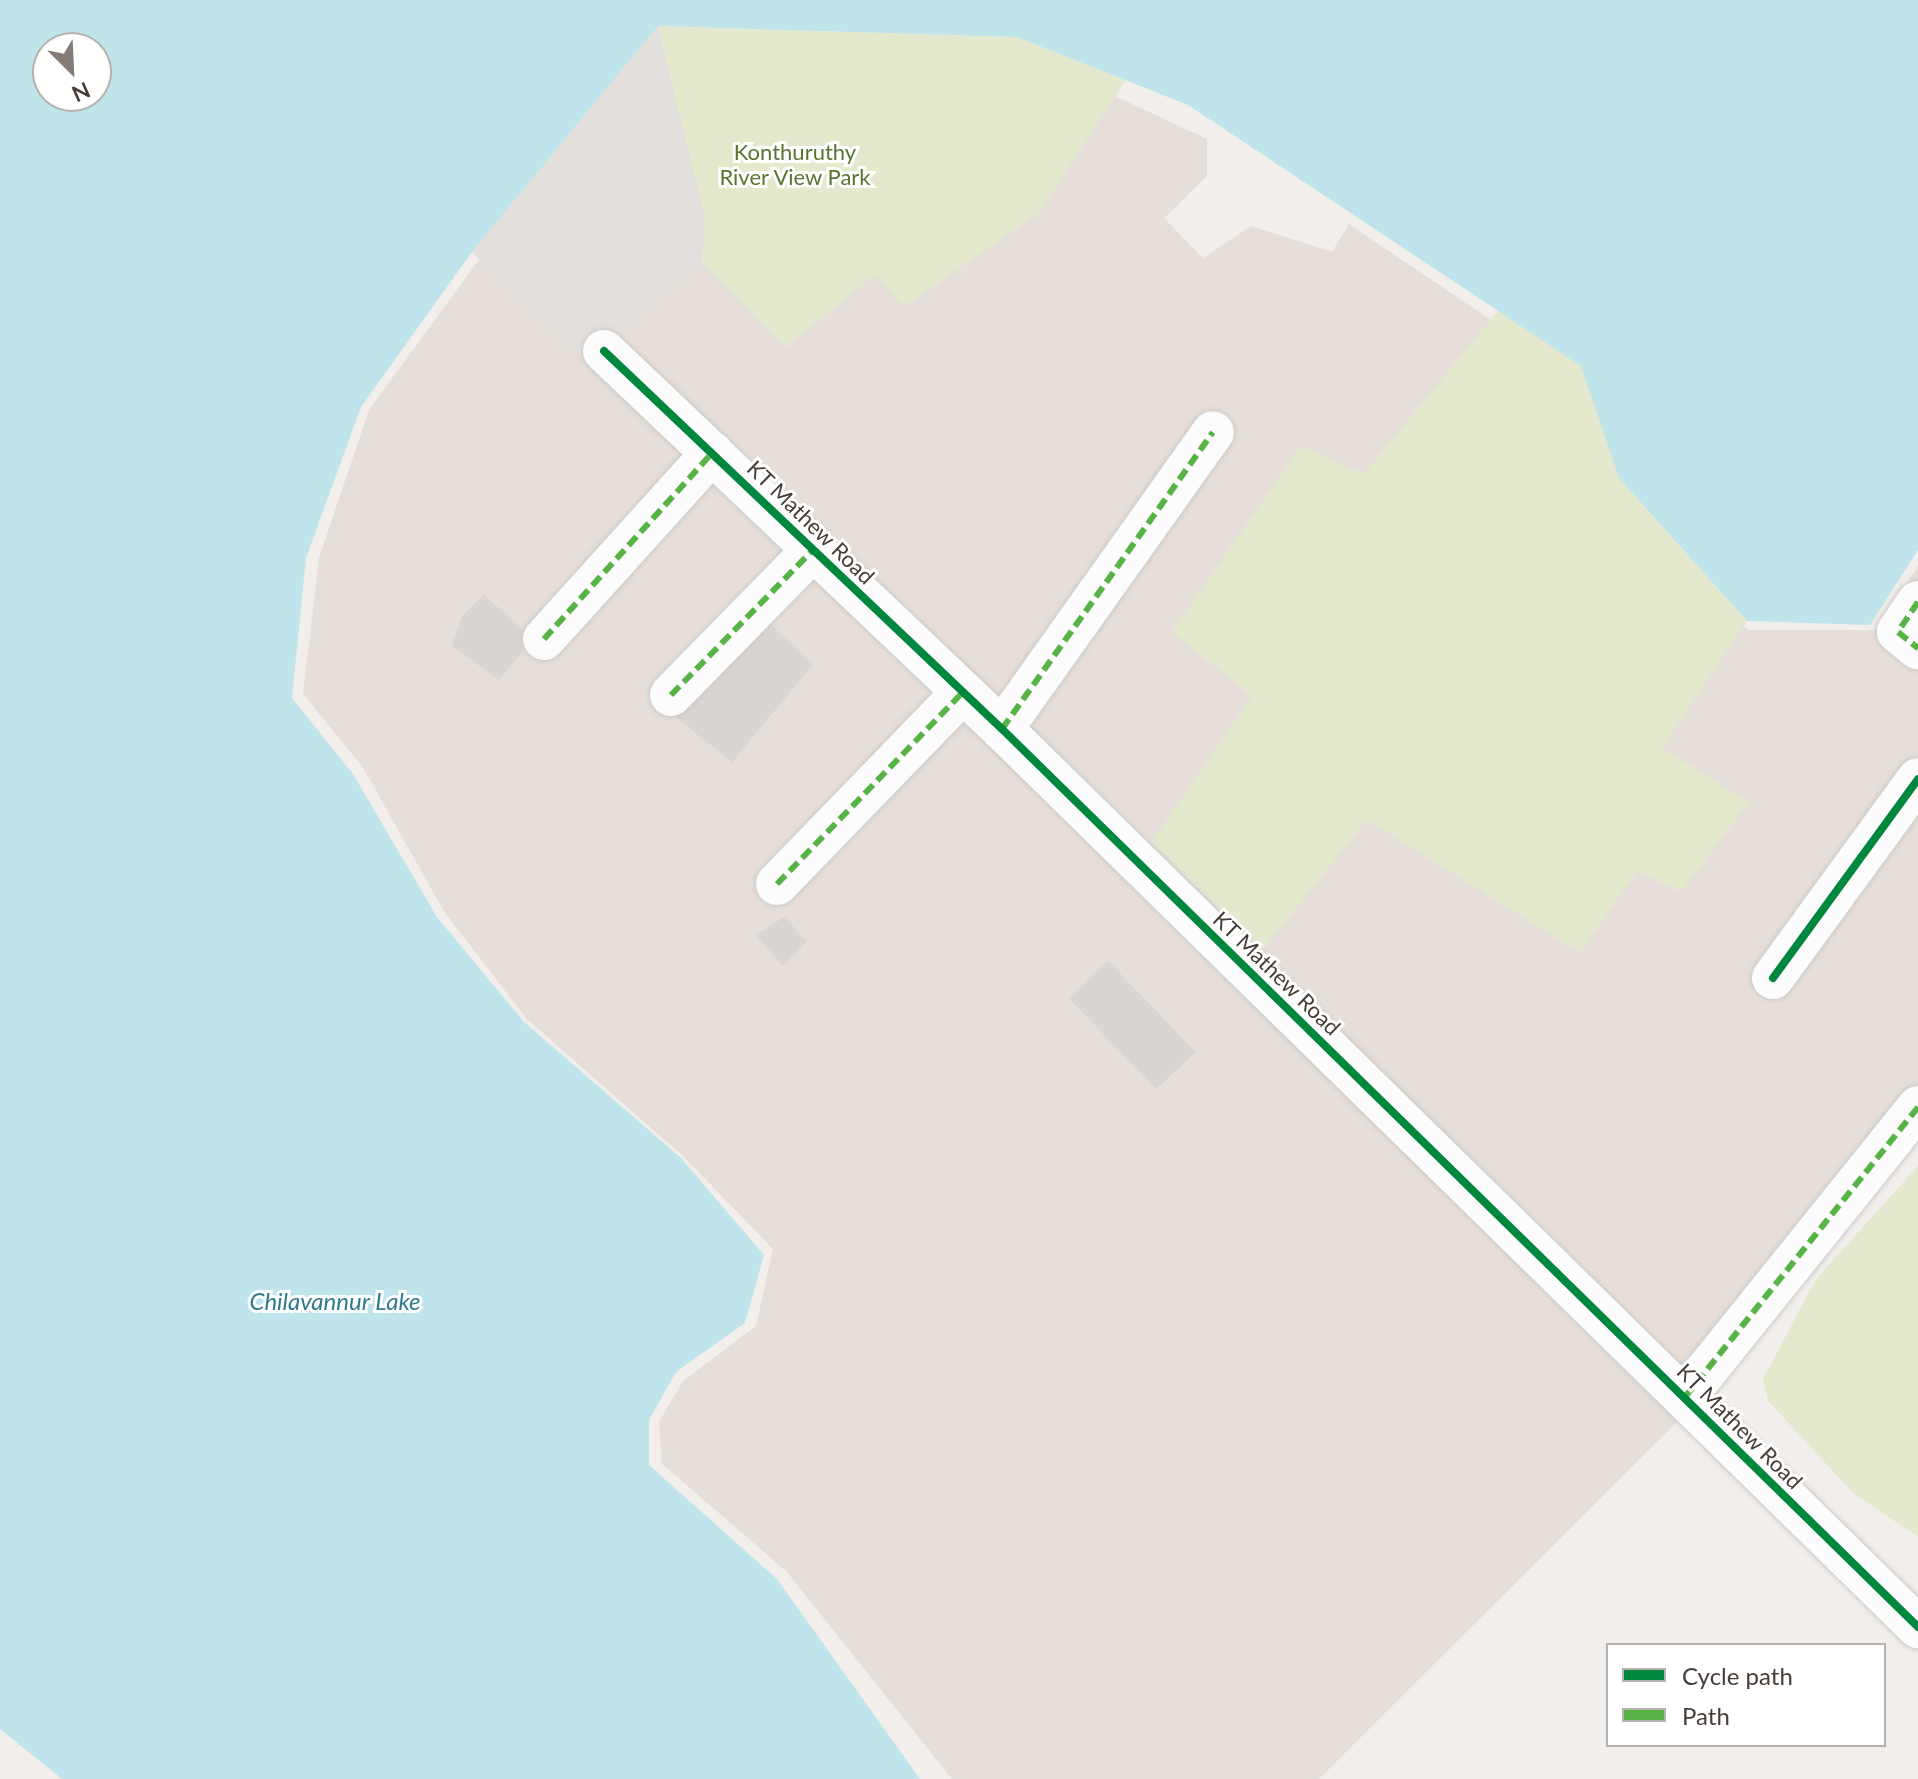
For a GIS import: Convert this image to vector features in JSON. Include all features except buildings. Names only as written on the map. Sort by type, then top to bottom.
[{"type":"street","name":"KT Mathew Road","points":[[604,351],[1002,729],[1918,1627]]},
{"type":"street","points":[[1002,729],[1213,432]]},
{"type":"street","points":[[544,639],[712,453]]},
{"type":"street","points":[[671,695],[813,550]]},
{"type":"street","points":[[1918,602],[1898,632],[1918,648]]},
{"type":"street","points":[[777,884],[963,692]]},
{"type":"street","points":[[1773,978],[1918,779]]},
{"type":"street","points":[[1685,1397],[1918,1107]]},
{"type":"shaded area","points":[[658,26],[705,218],[702,262],[588,365],[472,252]]},
{"type":"shaded area","points":[[665,39],[1016,50],[1207,139],[1207,176],[1164,218],[1203,258],[1251,226],[1332,252],[1349,224],[1572,375],[1607,483],[1748,630],[1877,630],[1918,566],[1918,1128],[1679,1420],[1319,1779],[952,1779],[786,1571],[662,1464],[659,1422],[683,1381],[756,1326],[773,1249],[683,1156],[527,1019],[445,913],[362,766],[303,694],[319,558],[369,410],[478,261]]},
{"type":"green space","name":"Konthuruthy River View Park","points":[[658,26],[1017,37],[1126,80],[1039,213],[904,307],[875,275],[785,348],[702,262],[588,365],[472,252]]},
{"type":"green space","points":[[1501,307],[1582,366],[1619,478],[1747,621],[1662,748],[1749,802],[1681,892],[1637,871],[1580,953],[1367,820],[1262,951],[1151,843],[1252,696],[1172,632],[1301,446],[1364,474]]},
{"type":"green space","points":[[1918,1166],[1918,1537],[1853,1493],[1768,1401],[1763,1379],[1816,1279]]},
{"type":"water","name":"Chilavannur Lake","points":[[0,0],[1918,0],[1918,550],[1870,625],[1747,621],[1619,478],[1581,366],[1188,105],[1017,37],[658,26],[472,252],[361,407],[306,558],[292,698],[353,774],[437,917],[524,1022],[681,1158],[764,1255],[745,1323],[676,1372],[649,1420],[649,1465],[777,1579],[920,1779],[62,1779],[0,1729]]},
{"type":"marked path","points":[[1002,729],[1213,432]]},
{"type":"marked path","points":[[544,639],[712,453]]},
{"type":"marked path","points":[[671,695],[813,550]]},
{"type":"marked path","points":[[1918,602],[1898,632],[1918,648]]},
{"type":"marked path","points":[[777,884],[963,692]]},
{"type":"marked path","points":[[1685,1397],[1918,1107]]},
{"type":"cycle path","points":[[604,351],[1002,729],[1918,1627]]},
{"type":"cycle path","points":[[1773,978],[1918,779]]}]
